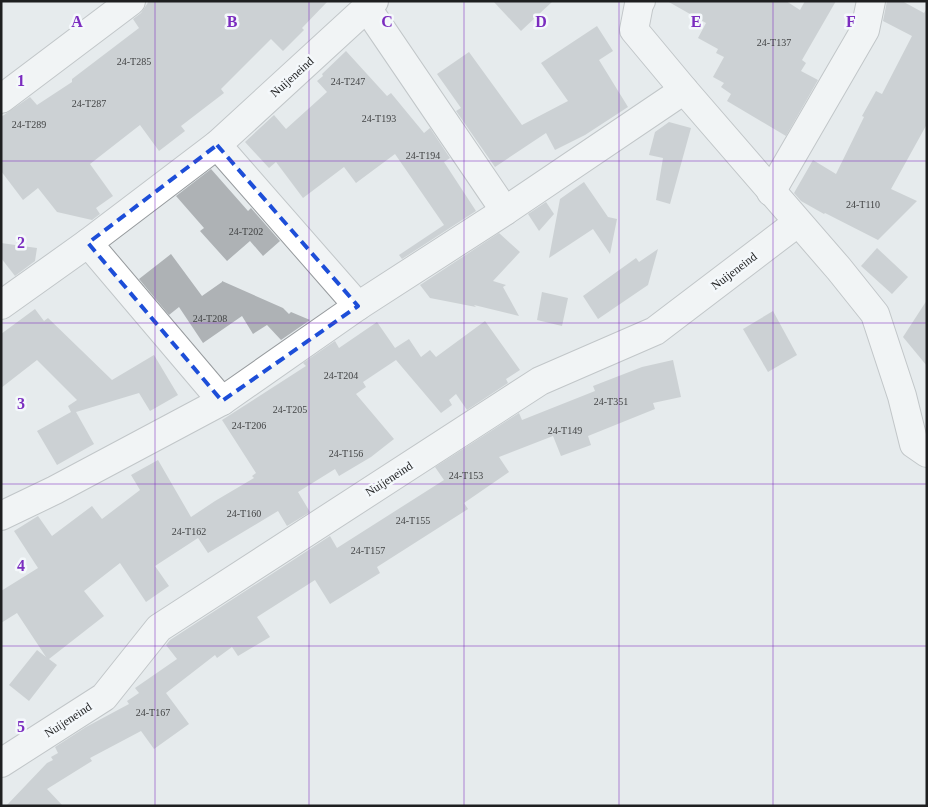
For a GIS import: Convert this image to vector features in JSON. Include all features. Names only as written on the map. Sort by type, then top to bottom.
[{"type":"street","points":[[1,99],[131,1]]},
{"type":"street","points":[[641,1],[634,30],[797,223],[839,269],[875,314],[908,418],[914,444],[927,452]]},
{"type":"street","points":[[771,192],[865,30],[871,1]]},
{"type":"street","name":"Nuijeneind","points":[[1,305],[88,243],[217,145],[371,5],[505,211]]},
{"type":"street","points":[[1,516],[56,490],[222,401],[358,306],[505,211],[684,90]]},
{"type":"street","points":[[217,145],[358,306]]},
{"type":"street","name":"Nuijeneind","points":[[1,763],[104,697],[159,628],[540,381],[655,330],[797,223]]},
{"type":"street","points":[[88,243],[222,401]]},
{"type":"highlighted area","points":[[217,145],[358,306],[222,401],[88,243]]},
{"type":"building","points":[[149,1],[328,1],[302,28],[304,30],[283,51],[271,39],[221,89],[224,93],[181,126],[185,131],[159,151],[140,125],[90,164],[113,196],[96,208],[100,214],[92,220],[57,212],[38,188],[23,200],[1,171],[1,117],[30,97],[37,105],[72,82],[72,79],[139,28],[133,19],[141,13]]},
{"type":"building","points":[[493,1],[553,1],[521,31]]},
{"type":"building","points":[[667,1],[786,1],[800,10],[805,1],[836,1],[802,60],[806,63],[801,71],[818,80],[786,136],[727,101],[731,94],[721,87],[724,83],[713,77],[724,57],[716,53],[718,49],[698,38],[706,23]]},
{"type":"building","points":[[887,1],[902,1],[924,13],[927,8],[927,124],[891,189],[917,201],[878,240],[824,214],[801,201],[794,193],[813,160],[836,174],[864,117],[862,116],[876,91],[882,94],[912,36],[883,21]]},
{"type":"building","points":[[597,26],[613,51],[599,60],[628,107],[585,135],[555,150],[546,133],[495,167],[456,111],[461,108],[437,74],[469,52],[522,125],[568,101],[541,63]]},
{"type":"building","points":[[346,51],[387,96],[391,93],[424,133],[430,128],[450,158],[444,162],[476,211],[402,259],[399,255],[444,225],[395,154],[356,183],[344,167],[303,198],[276,162],[269,168],[245,142],[274,115],[286,129],[327,92],[317,81]]},
{"type":"building","points":[[669,122],[691,128],[670,204],[656,200],[663,158],[649,155],[655,132]]},
{"type":"building","points":[[211,169],[248,211],[251,208],[280,241],[263,256],[250,241],[227,261],[200,231],[204,228],[176,196]]},
{"type":"building","points":[[584,182],[608,217],[617,219],[610,254],[593,229],[549,258],[560,199]]},
{"type":"building","points":[[546,202],[554,214],[539,231],[528,214]]},
{"type":"building","points":[[499,233],[520,252],[493,281],[506,285],[503,287],[519,316],[474,305],[476,307],[430,298],[420,285]]},
{"type":"building","points":[[1,243],[37,248],[35,261],[15,276],[1,258]]},
{"type":"building","points":[[877,248],[908,277],[892,294],[861,266]]},
{"type":"building","points":[[658,249],[648,285],[598,319],[583,296],[636,258],[639,262]]},
{"type":"building","points":[[171,254],[202,296],[222,281],[283,308],[289,314],[291,312],[310,320],[281,340],[267,325],[253,334],[242,316],[203,343],[179,307],[169,315],[139,279]]},
{"type":"building","points":[[542,292],[568,298],[562,326],[537,320]]},
{"type":"building","points":[[927,300],[927,366],[903,337]]},
{"type":"building","points":[[35,309],[44,321],[48,318],[112,380],[154,355],[178,395],[150,411],[139,393],[76,412],[94,444],[57,465],[37,431],[71,412],[68,406],[77,400],[37,360],[1,388],[1,334]]},
{"type":"building","points":[[773,311],[797,355],[768,372],[743,329]]},
{"type":"building","points":[[485,321],[520,370],[506,379],[508,383],[467,410],[456,394],[449,400],[452,405],[441,413],[396,360],[363,382],[366,387],[356,394],[394,439],[371,457],[339,476],[335,469],[298,492],[310,512],[287,526],[278,511],[208,553],[198,538],[155,566],[169,586],[146,602],[120,563],[84,591],[104,616],[49,659],[57,665],[29,701],[9,685],[37,650],[46,657],[17,613],[1,623],[1,591],[38,568],[14,531],[38,516],[52,536],[92,506],[102,519],[140,490],[131,475],[158,460],[191,517],[254,478],[252,476],[256,473],[222,420],[306,366],[303,363],[335,341],[339,348],[377,322],[395,348],[409,339],[421,357],[430,350],[436,357]]},
{"type":"building","points":[[673,360],[681,397],[653,403],[655,409],[588,436],[591,445],[561,456],[553,436],[499,457],[509,472],[464,503],[468,509],[377,567],[380,573],[330,604],[315,580],[257,617],[270,637],[238,656],[232,647],[217,658],[215,655],[166,693],[189,724],[154,749],[141,731],[90,758],[92,761],[47,789],[63,806],[6,806],[47,763],[53,760],[51,757],[58,753],[55,747],[86,727],[129,704],[127,701],[139,693],[135,688],[177,659],[166,645],[170,640],[330,536],[337,548],[444,480],[435,467],[519,413],[522,420],[595,391],[593,386],[642,367]]}]
